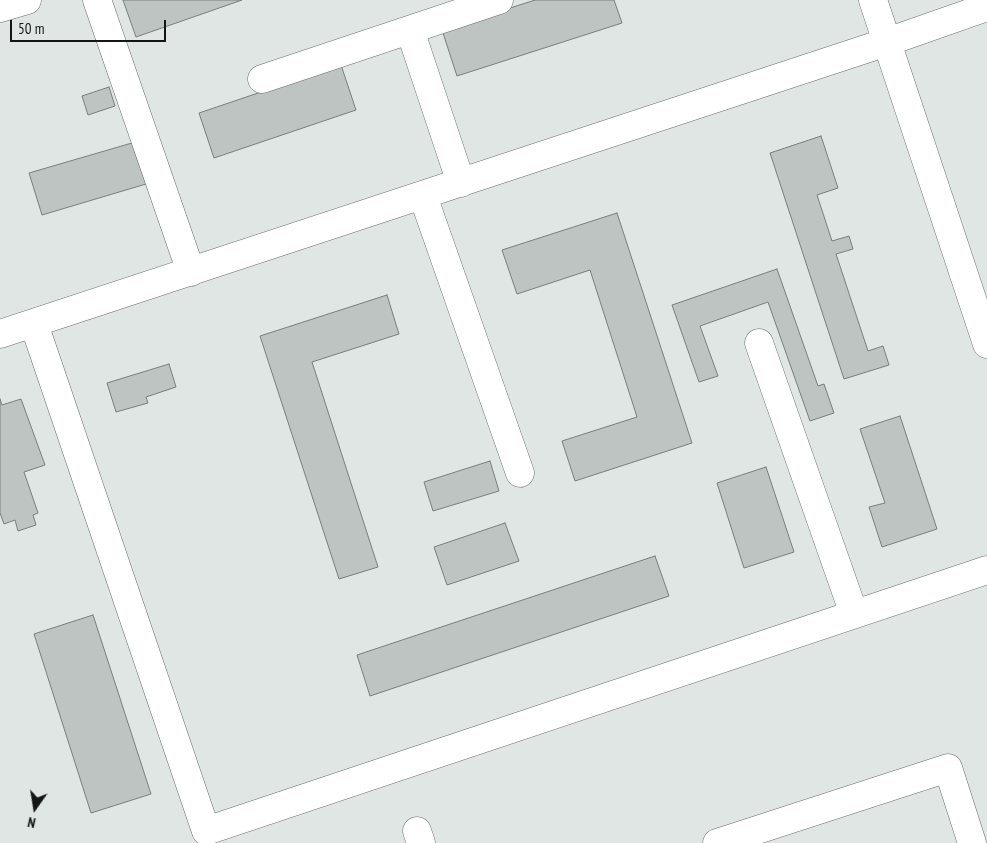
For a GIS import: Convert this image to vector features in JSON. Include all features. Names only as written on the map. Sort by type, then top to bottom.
[{"type":"lane","points":[[0,8],[27,0]]},
{"type":"lane","points":[[97,0],[191,272]]},
{"type":"lane","points":[[262,79],[499,0]]},
{"type":"lane","points":[[873,0],[987,344]]},
{"type":"lane","points":[[0,334],[423,196],[987,7]]},
{"type":"lane","points":[[410,30],[461,183]]},
{"type":"lane","points":[[423,196],[520,473]]},
{"type":"lane","points":[[34,324],[206,831],[987,570]]},
{"type":"lane","points":[[759,343],[854,614]]},
{"type":"lane","points":[[718,843],[948,768],[972,843]]},
{"type":"building","points":[[123,0],[242,0],[136,37]]},
{"type":"building","points":[[535,0],[614,0],[622,23],[457,76],[442,30]]},
{"type":"building","points":[[341,65],[356,110],[214,158],[199,113]]},
{"type":"building","points":[[109,87],[115,106],[88,115],[82,96]]},
{"type":"building","points":[[821,136],[838,188],[817,195],[832,241],[849,236],[853,249],[836,254],[868,351],[883,346],[889,365],[844,379],[770,153]]},
{"type":"building","points":[[132,143],[146,184],[42,215],[29,173]]},
{"type":"building","points":[[617,213],[692,443],[575,481],[562,441],[637,417],[590,270],[517,294],[502,250]]},
{"type":"building","points":[[777,269],[818,386],[824,384],[834,413],[810,421],[768,302],[700,326],[718,376],[699,382],[672,305]]},
{"type":"building","points":[[387,295],[399,334],[312,362],[378,567],[339,579],[260,336]]},
{"type":"building","points":[[169,364],[176,387],[146,397],[148,403],[116,412],[107,383]]},
{"type":"building","points":[[0,399],[2,405],[21,399],[45,465],[24,472],[38,513],[33,515],[36,525],[18,531],[15,520],[4,524],[0,513]]},
{"type":"building","points":[[900,416],[937,529],[882,547],[869,507],[885,503],[860,429]]},
{"type":"building","points":[[490,461],[499,491],[433,511],[424,482]]},
{"type":"building","points":[[766,467],[794,552],[744,568],[717,483]]},
{"type":"building","points":[[505,523],[519,561],[447,585],[434,547]]},
{"type":"building","points":[[655,556],[669,596],[370,696],[357,655]]},
{"type":"building","points":[[93,615],[151,794],[91,813],[34,634]]}]
